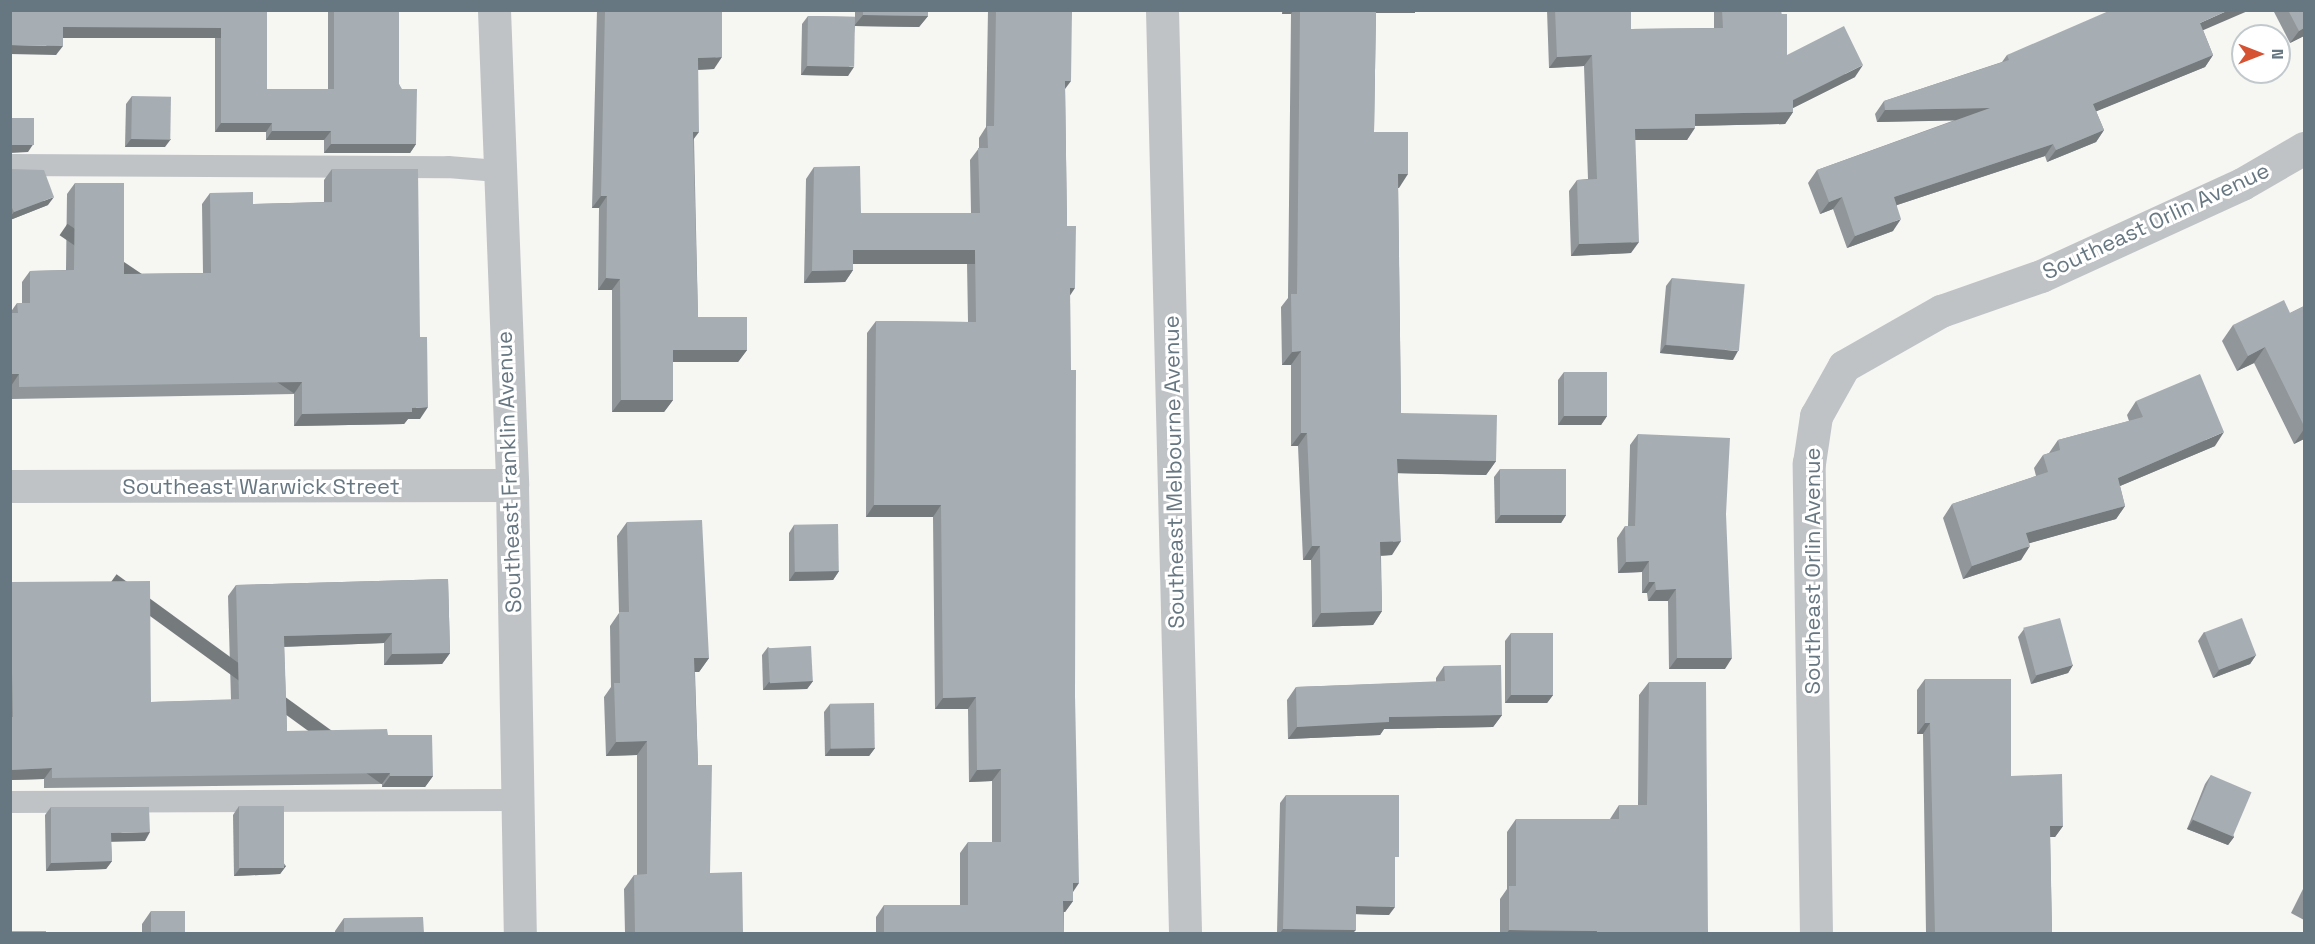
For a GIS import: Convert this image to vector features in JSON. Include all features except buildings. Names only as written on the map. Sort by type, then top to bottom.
[{"type":"street","name":"Southeast Franklin Avenue","points":[[494,10],[498,171],[512,485],[520,933]]},
{"type":"street","name":"Southeast Melbourne Avenue","points":[[1162,10],[1185,933]]},
{"type":"street","name":"Southeast Orlin Avenue","points":[[1816,933],[1809,463],[1816,416],[1844,366],[1941,311],[2041,276],[2242,184],[2304,148]]},
{"type":"street","name":"Southeast Warwick Street","points":[[10,486],[512,485]]},
{"type":"lane","points":[[10,165],[448,167],[498,171]]},
{"type":"lane","points":[[10,802],[517,800]]}]
